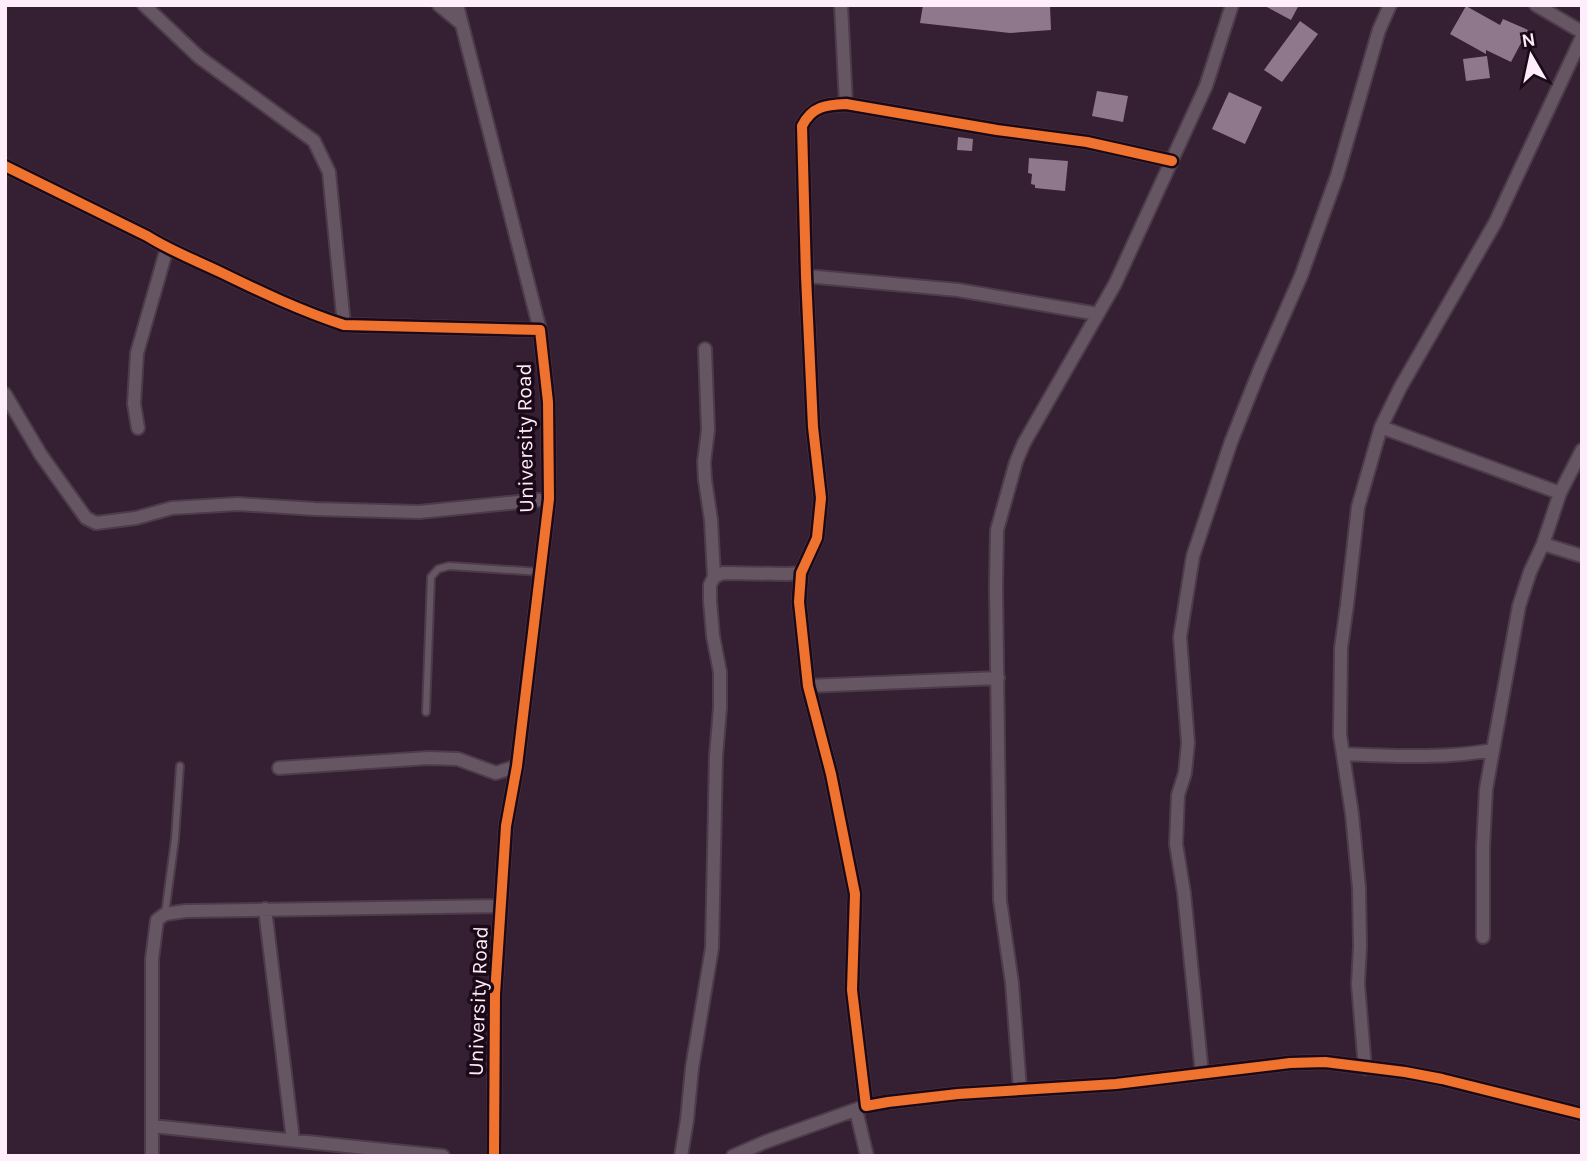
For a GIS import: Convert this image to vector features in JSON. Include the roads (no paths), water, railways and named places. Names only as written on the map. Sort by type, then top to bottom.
[{"type":"street","points":[[144,5],[199,57],[314,141],[329,172],[344,325]]},
{"type":"street","points":[[439,5],[462,24]]},
{"type":"street","name":"University Road","points":[[457,5],[540,330],[548,402],[550,499],[517,766],[506,826],[500,906],[495,994],[494,1156]]},
{"type":"street","points":[[841,5],[846,104]]},
{"type":"street","points":[[1202,1074],[1184,893],[1176,844],[1178,795],[1185,773],[1188,743],[1180,637],[1193,556],[1236,430],[1301,276],[1337,176],[1379,30],[1390,5]]},
{"type":"street","points":[[1365,1068],[1359,984],[1359,888],[1352,814],[1340,735],[1341,648],[1358,507],[1381,427],[1400,388],[1495,223],[1582,34],[1536,5]]},
{"type":"street","points":[[1020,1089],[1012,984],[1000,900],[997,530],[1024,443],[1115,284],[1206,86],[1227,7]]},
{"type":"street","points":[[867,1156],[852,990],[855,894],[831,774],[808,686],[799,602],[801,573],[817,538],[820,524],[821,498],[813,427],[802,126],[816,109],[846,104],[997,130],[1087,142],[1172,161]]},
{"type":"street","points":[[5,166],[167,248],[282,302],[344,325],[540,330]]},
{"type":"street","points":[[138,428],[134,404],[137,353],[167,248]]},
{"type":"street","points":[[806,276],[958,290],[1098,314]]},
{"type":"street","points":[[681,1156],[712,948],[716,756],[720,708],[720,672],[710,601],[710,585],[714,577],[711,520],[704,462],[708,430],[705,349]]},
{"type":"street","points":[[5,394],[41,455],[86,518],[96,523],[172,509],[238,504],[343,511],[419,512],[550,499]]},
{"type":"street","points":[[1381,427],[1560,492]]},
{"type":"street","points":[[1483,937],[1486,789],[1520,606],[1560,492],[1582,450]]},
{"type":"street","points":[[1543,544],[1582,556]]},
{"type":"street","points":[[714,577],[723,573],[801,573]]},
{"type":"street","points":[[808,686],[998,678]]},
{"type":"street","points":[[1343,754],[1422,757],[1454,756],[1493,750]]},
{"type":"street","points":[[279,768],[429,758],[458,759],[496,774],[517,766]]},
{"type":"street","points":[[152,1156],[152,959],[157,920],[165,914],[265,909],[500,906]]},
{"type":"street","points":[[265,909],[293,1140]]},
{"type":"street","points":[[733,1156],[861,1108],[915,1098],[1116,1084],[1290,1063],[1325,1062],[1405,1072],[1582,1114]]},
{"type":"street","points":[[152,1126],[293,1140],[355,1151],[443,1156]]},
{"type":"lane","points":[[426,712],[431,576],[438,569],[449,566],[541,572]]},
{"type":"lane","points":[[165,914],[175,839],[180,766]]}]
